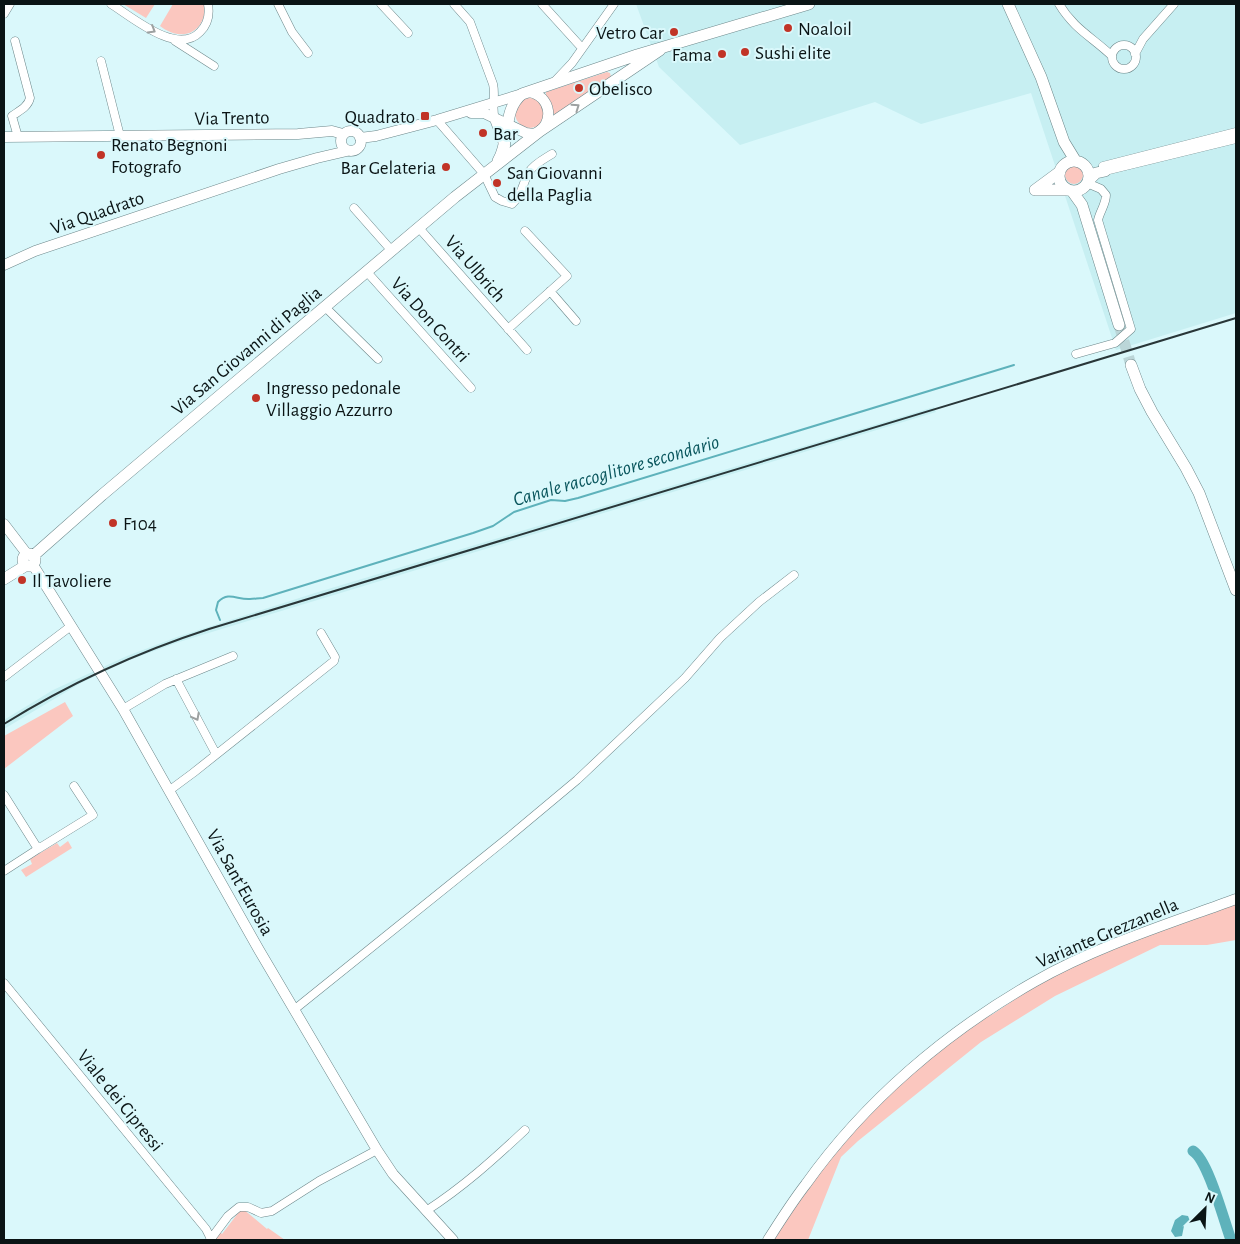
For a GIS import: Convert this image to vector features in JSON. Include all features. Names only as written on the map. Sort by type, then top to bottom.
[{"type":"main road","points":[[494,166],[505,146],[512,106],[525,93],[552,84],[572,71],[598,68],[809,4]]},
{"type":"main road","points":[[1008,4],[1041,77],[1064,142],[1066,166],[1058,177],[1061,185],[1069,190],[1082,205],[1119,325]]},
{"type":"main road","name":"Via San Giovanni di Paglia","points":[[28,560],[102,494],[484,174],[540,132],[660,50]]},
{"type":"main road","points":[[1066,166],[1104,168],[1076,191],[1035,190],[1066,166]]},
{"type":"main road","points":[[1082,205],[1087,183],[1088,170],[1086,166]]},
{"type":"main road","points":[[1131,365],[1140,389],[1152,412],[1186,468],[1198,493],[1236,590]]},
{"type":"main road","points":[[4,571],[28,560]]},
{"type":"main road","points":[[4,579],[28,560]]},
{"type":"street","points":[[4,14],[10,4]]},
{"type":"street","points":[[111,4],[214,66]]},
{"type":"street","points":[[173,40],[184,41],[191,39],[199,33],[210,16],[208,4]]},
{"type":"street","points":[[278,4],[292,32],[308,53]]},
{"type":"street","points":[[381,4],[408,33]]},
{"type":"street","points":[[542,4],[582,48]]},
{"type":"street","points":[[572,71],[582,48],[614,4]]},
{"type":"street","points":[[1059,4],[1074,25],[1113,53]]},
{"type":"street","points":[[1113,53],[1114,64],[1120,69],[1128,69],[1134,64],[1136,54],[1143,39],[1174,4]]},
{"type":"street","points":[[458,5],[470,22],[495,90],[493,103],[495,119],[505,146]]},
{"type":"street","points":[[1128,46],[1143,39]]},
{"type":"street","points":[[15,41],[30,98],[23,108],[12,116],[18,137]]},
{"type":"street","points":[[1113,53],[1122,45],[1133,49],[1136,54]]},
{"type":"street","points":[[101,61],[120,136]]},
{"type":"street","points":[[598,68],[613,69],[615,75],[612,82]]},
{"type":"street","points":[[344,143],[349,131],[353,131],[360,138],[376,136],[458,114],[525,93],[540,96],[548,107],[547,121],[540,132],[530,134],[479,112],[458,114]]},
{"type":"street","points":[[437,120],[484,174],[495,197],[512,204],[520,197],[528,173],[533,166],[552,154]]},
{"type":"street","name":"Via Trento","points":[[4,137],[298,134],[332,131],[344,143]]},
{"type":"street","points":[[1104,168],[1236,132]]},
{"type":"street","name":"Via Quadrato","points":[[4,264],[44,248],[317,158],[344,143],[354,151],[359,148],[360,138]]},
{"type":"street","points":[[1104,168],[1236,139]]},
{"type":"street","points":[[1076,354],[1115,343],[1131,329],[1098,220],[1106,195],[1101,189],[1087,183]]},
{"type":"street","points":[[354,208],[392,250]]},
{"type":"street","name":"Via Ulbrich","points":[[419,228],[527,350]]},
{"type":"street","name":"Via Ulbrich","points":[[508,329],[567,276],[525,231]]},
{"type":"street","name":"Via Don Contri","points":[[367,272],[471,388]]},
{"type":"street","points":[[550,291],[576,321]]},
{"type":"street","points":[[325,307],[378,359]]},
{"type":"street","name":"Via Sant'Eurosia","points":[[4,524],[123,709],[260,950],[377,1150],[393,1174],[453,1240]]},
{"type":"street","points":[[295,1009],[481,860],[577,780],[684,678],[720,638],[759,602],[794,575]]},
{"type":"street","points":[[4,678],[71,626]]},
{"type":"street","points":[[170,790],[334,661],[335,657],[321,633]]},
{"type":"street","points":[[123,709],[165,684],[233,656]]},
{"type":"street","points":[[176,679],[216,754]]},
{"type":"street","points":[[4,871],[94,816],[74,786]]},
{"type":"street","points":[[4,795],[38,849]]},
{"type":"street","name":"Variante Grezzanella","points":[[768,1240],[806,1183],[836,1145],[900,1079],[943,1042],[990,1009],[1034,982],[1073,962],[1236,899]]},
{"type":"street","name":"Viale dei Cipressi","points":[[4,984],[206,1229],[210,1240]]},
{"type":"street","points":[[426,1210],[456,1191],[499,1155],[525,1130]]},
{"type":"street","points":[[210,1240],[228,1216],[239,1207],[248,1207],[262,1213],[272,1212],[319,1181],[377,1150]]},
{"type":"shaded area","points":[[123,4],[155,4],[146,18]]},
{"type":"shaded area","points":[[173,4],[205,4],[204,14],[197,28],[184,34],[176,34],[160,26]]},
{"type":"shaded area","points":[[636,4],[1236,4],[1236,313],[1116,350],[1031,93],[921,124],[875,102],[740,145],[659,67]]},
{"type":"shaded area","points":[[607,72],[610,73],[611,77],[557,114],[554,114],[548,104],[546,92]]},
{"type":"shaded area","points":[[530,98],[541,102],[545,113],[541,124],[530,128],[519,124],[515,113],[519,102]]},
{"type":"shaded area","points":[[1074,166],[1080,169],[1083,175],[1080,181],[1074,184],[1068,181],[1065,175],[1068,169]]},
{"type":"shaded area","points":[[934,407],[936,412],[179,642],[129,660],[81,683],[4,729],[4,720],[53,690],[127,656],[177,637],[315,593]]},
{"type":"shaded area","points":[[65,702],[73,716],[4,769],[4,736]]},
{"type":"shaded area","points":[[68,841],[72,848],[26,877],[21,870],[32,864],[30,859],[57,843],[60,847]]},
{"type":"shaded area","points":[[1236,902],[1236,940],[1207,945],[1160,945],[1055,996],[981,1042],[858,1141],[841,1157],[808,1240],[770,1240],[832,1153],[912,1071],[975,1023],[993,1014],[1042,981],[1113,948]]},
{"type":"shaded area","points":[[242,1208],[267,1229],[285,1240],[214,1240],[220,1232],[222,1234]]},
{"type":"water","points":[[1182,1215],[1188,1216],[1190,1221],[1184,1226],[1182,1236],[1175,1237],[1171,1231],[1175,1220]]},
{"type":"waterway","name":"Canale raccoglitore secondario","points":[[220,620],[216,610],[218,602],[226,597],[263,598],[473,533],[493,526],[514,512],[551,500],[565,501],[578,498],[1014,365]]},
{"type":"waterway","points":[[1193,1151],[1199,1157],[1210,1178],[1231,1240]]},
{"type":"tunnel","points":[[1119,325],[1131,365]]},
{"type":"railway","points":[[4,724],[78,682],[155,648],[209,629],[1236,318]]},
{"type":"place","name":"Noaloil","points":[[788,28]]},
{"type":"place","name":"Vetro Car","points":[[674,32]]},
{"type":"place","name":"Sushi elite","points":[[745,52]]},
{"type":"place","name":"Fama","points":[[722,54]]},
{"type":"place","name":"Obelisco","points":[[579,88]]},
{"type":"place","name":"Quadrato","points":[[425,116]]},
{"type":"place","name":"Bar","points":[[483,133]]},
{"type":"place","name":"Renato Begnoni Fotografo","points":[[101,155]]},
{"type":"place","name":"Bar Gelateria","points":[[446,167]]},
{"type":"place","name":"San Giovanni della Paglia","points":[[497,183]]},
{"type":"place","name":"Ingresso pedonale Villaggio Azzurro","points":[[256,398]]},
{"type":"place","name":"F104","points":[[113,523]]},
{"type":"place","name":"Il Tavoliere","points":[[22,580]]}]
